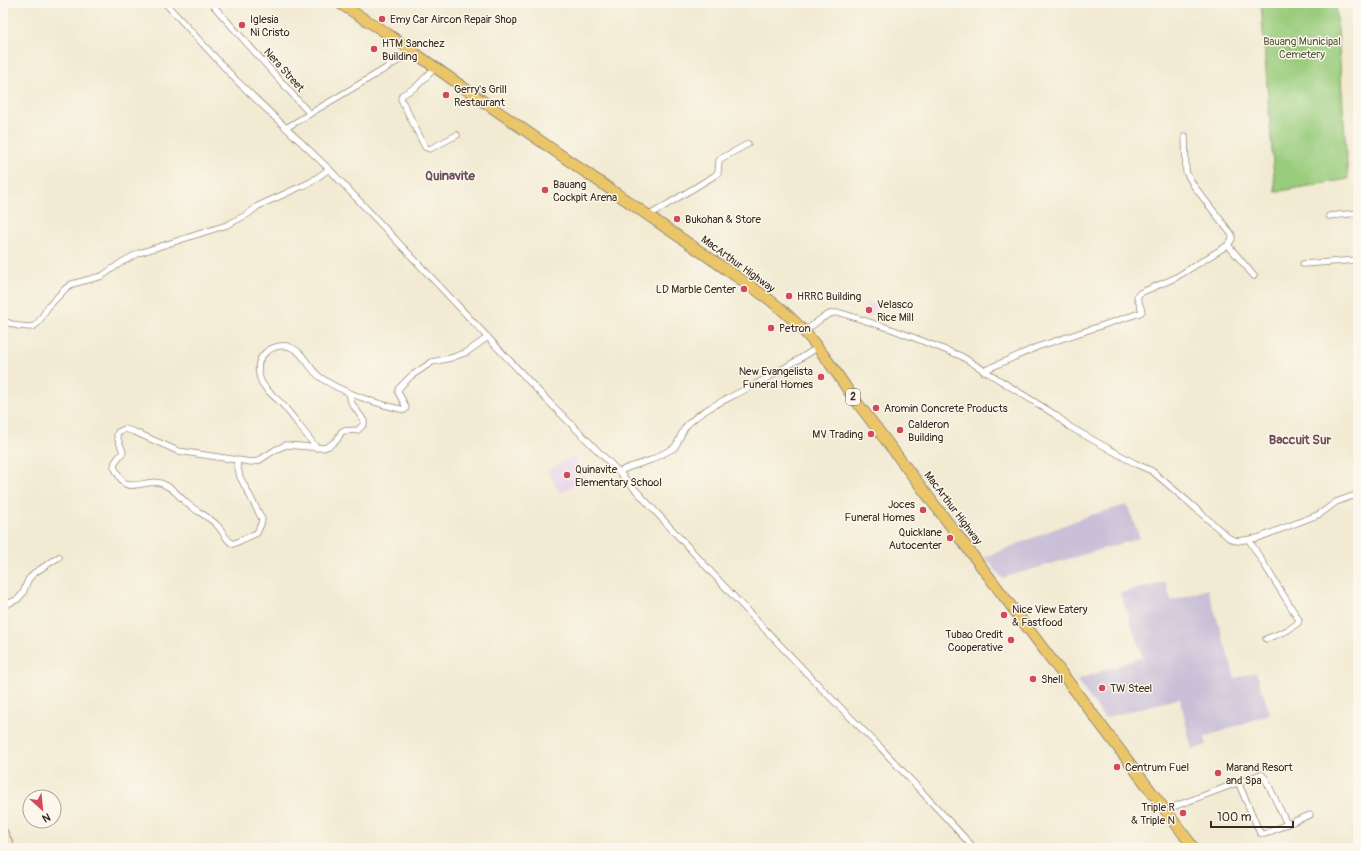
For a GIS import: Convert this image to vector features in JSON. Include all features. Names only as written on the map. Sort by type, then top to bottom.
[{"type":"highway","name":"MacArthur Highway","points":[[339,3],[388,34],[750,286],[790,318],[817,348],[1194,848]]},
{"type":"street","points":[[165,3],[236,80],[329,169],[545,398],[619,472],[738,601],[881,748],[974,848]]},
{"type":"street","name":"Nera Street","points":[[211,3],[310,114]]},
{"type":"street","points":[[286,128],[398,61],[411,51]]},
{"type":"street","points":[[435,68],[416,87],[402,95],[400,99],[424,147],[430,149],[457,134]]},
{"type":"street","points":[[983,371],[1037,346],[1140,313],[1142,310],[1137,297],[1140,292],[1175,278],[1228,245],[1232,239],[1232,235],[1194,186],[1186,172],[1185,136]]},
{"type":"street","points":[[648,216],[714,176],[718,173],[719,161],[748,144]]},
{"type":"street","points":[[3,321],[18,326],[34,326],[38,323],[48,307],[66,288],[72,284],[102,276],[122,262],[139,253],[227,225],[248,214],[258,206],[311,182],[329,169]]},
{"type":"street","points":[[1329,216],[1358,214]]},
{"type":"street","points":[[1228,245],[1254,276]]},
{"type":"street","points":[[1303,264],[1358,260]]},
{"type":"street","points":[[804,332],[822,318],[832,314],[841,313],[894,330],[961,356],[1054,414],[1070,426],[1152,472],[1186,499],[1229,538],[1237,541],[1258,538],[1316,516],[1336,502],[1358,494]]},
{"type":"street","points":[[317,448],[283,405],[264,386],[260,379],[258,363],[267,350],[284,346],[292,348],[299,353],[310,368],[321,378],[349,393],[389,406],[406,409],[398,392],[399,388],[411,376],[432,362],[451,358],[467,352],[488,337]]},
{"type":"street","points":[[619,472],[651,460],[674,448],[688,424],[715,405],[774,374],[817,348]]},
{"type":"street","points":[[236,459],[240,477],[262,518],[262,524],[257,533],[233,544],[228,541],[218,526],[208,517],[187,504],[176,491],[162,483],[153,481],[131,485],[127,484],[123,482],[114,467],[115,462],[123,452],[117,435],[118,432],[125,429],[178,451],[236,459],[251,462],[258,461],[286,445],[323,448],[334,443],[342,430],[358,430],[364,424],[364,421],[351,402],[349,393]]},
{"type":"street","points":[[1250,540],[1299,620],[1293,627],[1266,639]]},
{"type":"street","points":[[3,606],[18,599],[23,593],[28,580],[34,574],[59,557]]},
{"type":"street","points":[[1165,810],[1258,774],[1264,775],[1287,824]]},
{"type":"street","points":[[1238,782],[1260,833],[1265,834],[1310,815]]},
{"type":"street","points":[[3,832],[9,844],[9,848]]},
{"type":"shaded area","name":"Velasco Rice Mill","points":[[867,302],[876,305],[871,318],[862,314]]},
{"type":"shaded area","name":"Quinavite Elementary School","points":[[573,456],[586,478],[560,493],[548,471]]},
{"type":"shaded area","points":[[1127,505],[1140,538],[1002,578],[985,557],[1087,516]]},
{"type":"shaded area","points":[[1166,582],[1171,601],[1208,589],[1235,678],[1256,672],[1270,714],[1205,737],[1206,745],[1192,750],[1180,698],[1104,718],[1077,680],[1143,657],[1120,593]]},
{"type":"green space","name":"Bauang Municipal Cemetery","points":[[1261,3],[1336,3],[1348,179],[1275,192]]},
{"type":"place","name":"Emy Car Aircon Repair Shop","points":[[382,19]]},
{"type":"place","name":"Iglesia Ni Cristo","points":[[242,25]]},
{"type":"place","name":"HTM Sanchez Building","points":[[374,49]]},
{"type":"place","name":"Gerry's Grill Restaurant","points":[[446,95]]},
{"type":"place","name":"Bauang Cockpit Arena","points":[[545,190]]},
{"type":"place","name":"Bukohan & Store","points":[[677,219]]},
{"type":"place","name":"LD Marble Center","points":[[744,289]]},
{"type":"place","name":"HRRC Building","points":[[789,296]]},
{"type":"place","name":"Velasco Rice Mill","points":[[869,310]]},
{"type":"place","name":"Petron","points":[[771,328]]},
{"type":"place","name":"New Evangelista Funeral Homes","points":[[821,377]]},
{"type":"place","name":"Aromin Concrete Products","points":[[876,408]]},
{"type":"place","name":"Calderon Building","points":[[900,430]]},
{"type":"place","name":"MV Trading","points":[[871,434]]},
{"type":"place","name":"Quinavite Elementary School","points":[[567,475]]},
{"type":"place","name":"Joces Funeral Homes","points":[[923,510]]},
{"type":"place","name":"Quicklane Autocenter","points":[[950,538]]},
{"type":"place","name":"Nice View Eatery & Fastfood","points":[[1004,615]]},
{"type":"place","name":"Tubao Credit Cooperative","points":[[1011,640]]},
{"type":"place","name":"Shell","points":[[1033,679]]},
{"type":"place","name":"TW Steel","points":[[1102,688]]},
{"type":"place","name":"Centrum Fuel","points":[[1117,767]]},
{"type":"place","name":"Marand Resort and Spa","points":[[1218,773]]},
{"type":"place","name":"Triple R & Triple N","points":[[1183,813]]},
{"type":"district","name":"Quinavite","points":[[450,176]]},
{"type":"district","name":"Baccuit Sur","points":[[1300,440]]}]
